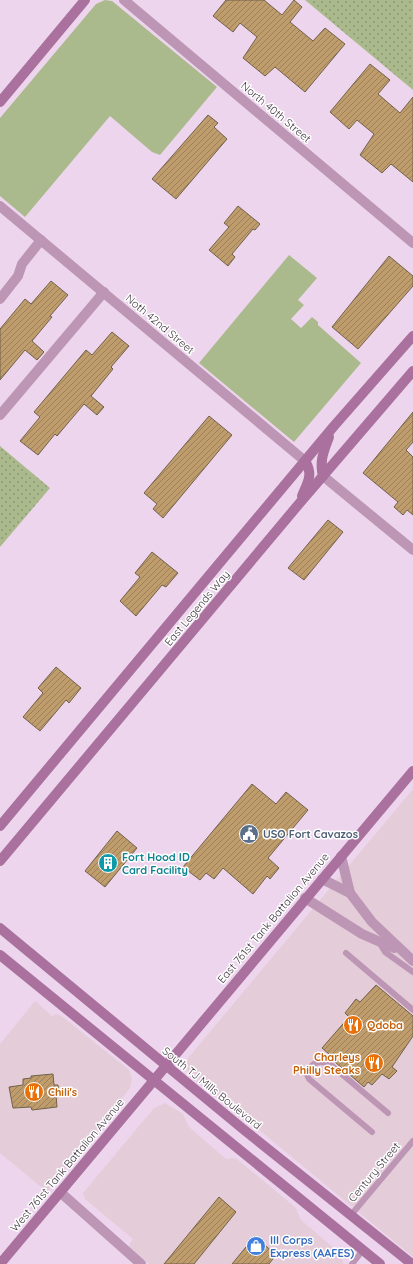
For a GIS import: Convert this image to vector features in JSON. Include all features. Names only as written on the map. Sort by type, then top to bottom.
[{"type":"street","points":[[0,102],[85,0]]},
{"type":"street","name":"North 40th Street","points":[[124,0],[413,243]]},
{"type":"street","name":"Noth 42nd Street","points":[[0,206],[306,461]]},
{"type":"street","points":[[0,299],[18,276],[22,264],[41,240]]},
{"type":"street","points":[[0,415],[104,292]]},
{"type":"street","name":"East Legends Way","points":[[0,826],[334,426],[413,336]]},
{"type":"street","name":"East Legends Way","points":[[0,861],[298,505],[413,371]]},
{"type":"street","points":[[334,426],[321,456],[320,466],[323,476],[413,550]]},
{"type":"street","points":[[298,505],[310,476],[310,469],[306,461]]},
{"type":"street","name":"East 761st Tank Battalion Avenue","points":[[152,1081],[413,771]]},
{"type":"street","points":[[341,856],[350,894]]},
{"type":"street","points":[[322,879],[350,894],[372,922],[413,961]]},
{"type":"street","points":[[305,898],[334,917],[400,950]]},
{"type":"street","name":"South TJ Mills Boulevard","points":[[0,928],[165,1065],[412,1264]]},
{"type":"street","points":[[0,955],[152,1081],[380,1264]]},
{"type":"street","name":"West 761st Tank Battalion Avenue","points":[[0,1264],[152,1081]]},
{"type":"street","points":[[60,1192],[141,1264]]},
{"type":"lane","points":[[378,940],[385,952],[413,972]]},
{"type":"lane","points":[[346,953],[413,1010]]},
{"type":"lane","points":[[372,1132],[309,1079],[306,1073],[310,1065],[315,1062],[325,1062],[331,1065],[388,1113]]},
{"type":"lane","name":"Century Street","points":[[351,1215],[413,1141]]},
{"type":"lane","points":[[352,1264],[363,1250]]},
{"type":"shaded area","points":[[413,789],[413,1257],[189,1072],[186,1066],[188,1058]]},
{"type":"shaded area","points":[[35,1001],[52,1016],[57,1014],[64,1018],[129,1070],[132,1079],[130,1088],[47,1192],[0,1153],[0,1044]]},
{"type":"shaded area","points":[[165,1103],[183,1114],[189,1127],[226,1159],[237,1159],[296,1208],[301,1220],[342,1255],[343,1264],[149,1264],[130,1248],[129,1245],[133,1239],[85,1199],[83,1193],[154,1108]]},
{"type":"green space","points":[[105,0],[112,1],[217,87],[160,155],[152,152],[110,116],[25,217],[0,196],[0,118],[96,4]]},
{"type":"green space","points":[[305,0],[413,0],[413,90]]},
{"type":"green space","points":[[289,255],[317,278],[298,300],[304,305],[291,319],[301,328],[312,317],[318,322],[318,325],[361,363],[294,442],[199,363]]},
{"type":"green space","points":[[0,446],[50,488],[0,547]]},
{"type":"building","points":[[226,0],[264,0],[282,15],[294,0],[302,7],[290,22],[313,41],[325,28],[345,44],[305,92],[275,67],[265,76],[243,58],[257,37],[240,23],[233,32],[213,16]]},
{"type":"building","points":[[370,64],[390,80],[378,94],[400,113],[413,97],[413,182],[391,164],[382,173],[360,155],[374,134],[357,120],[349,129],[330,112]]},
{"type":"building","points":[[208,115],[218,123],[214,127],[227,139],[176,199],[152,179]]},
{"type":"building","points":[[238,206],[260,224],[255,230],[253,229],[232,254],[235,257],[228,266],[209,250],[229,227],[224,223]]},
{"type":"building","points":[[389,256],[413,276],[413,286],[358,349],[332,327]]},
{"type":"building","points":[[51,281],[68,295],[50,316],[52,317],[32,341],[44,352],[37,360],[25,350],[0,380],[0,329],[25,299],[31,304]]},
{"type":"building","points":[[112,332],[129,346],[111,367],[113,369],[91,396],[104,407],[97,415],[84,404],[57,436],[55,434],[38,455],[20,441],[40,417],[34,412],[86,350],[92,355]]},
{"type":"building","points":[[413,412],[413,442],[406,450],[413,457],[413,515],[407,510],[403,515],[394,507],[398,502],[363,473]]},
{"type":"building","points":[[209,416],[232,435],[163,518],[153,509],[157,504],[144,493]]},
{"type":"building","points":[[328,520],[343,532],[304,580],[288,568]]},
{"type":"building","points":[[152,552],[178,573],[166,587],[162,585],[136,616],[120,601],[140,577],[135,573]]},
{"type":"building","points":[[56,667],[81,688],[69,703],[66,700],[40,731],[23,717],[43,693],[38,688]]},
{"type":"building","name":"USO Fort Cavazos","points":[[252,784],[276,804],[286,792],[308,810],[268,858],[279,868],[270,879],[267,876],[253,894],[223,868],[214,879],[206,873],[200,880],[183,867]]},
{"type":"building","name":"Fort Hood ID Card Facility","points":[[117,831],[137,848],[105,887],[85,871]]},
{"type":"building","points":[[376,985],[413,1016],[413,1036],[392,1067],[397,1071],[389,1079],[382,1074],[372,1085],[368,1082],[364,1087],[335,1062],[336,1060],[322,1048],[349,1017],[345,1013],[356,999],[360,1002]]},
{"type":"building","name":"Chili's","points":[[53,1074],[54,1085],[58,1085],[59,1094],[56,1094],[57,1107],[32,1110],[31,1107],[13,1108],[9,1087],[23,1085],[23,1079],[31,1078],[31,1076]]},
{"type":"building","points":[[219,1197],[236,1212],[194,1264],[164,1264]]},
{"type":"building","name":"III Corps Express (AAFES)","points":[[255,1236],[276,1255],[269,1264],[232,1264]]},
{"type":"place","name":"USO Fort Cavazos","points":[[249,834]]},
{"type":"place","name":"Fort Hood ID Card Facility","points":[[108,863]]},
{"type":"place","name":"Qdoba","points":[[353,1025]]},
{"type":"place","name":"Charleys Philly Steaks","points":[[374,1063]]},
{"type":"place","name":"Chili's","points":[[34,1092]]},
{"type":"place","name":"III Corps Express (AAFES)","points":[[256,1246]]}]
